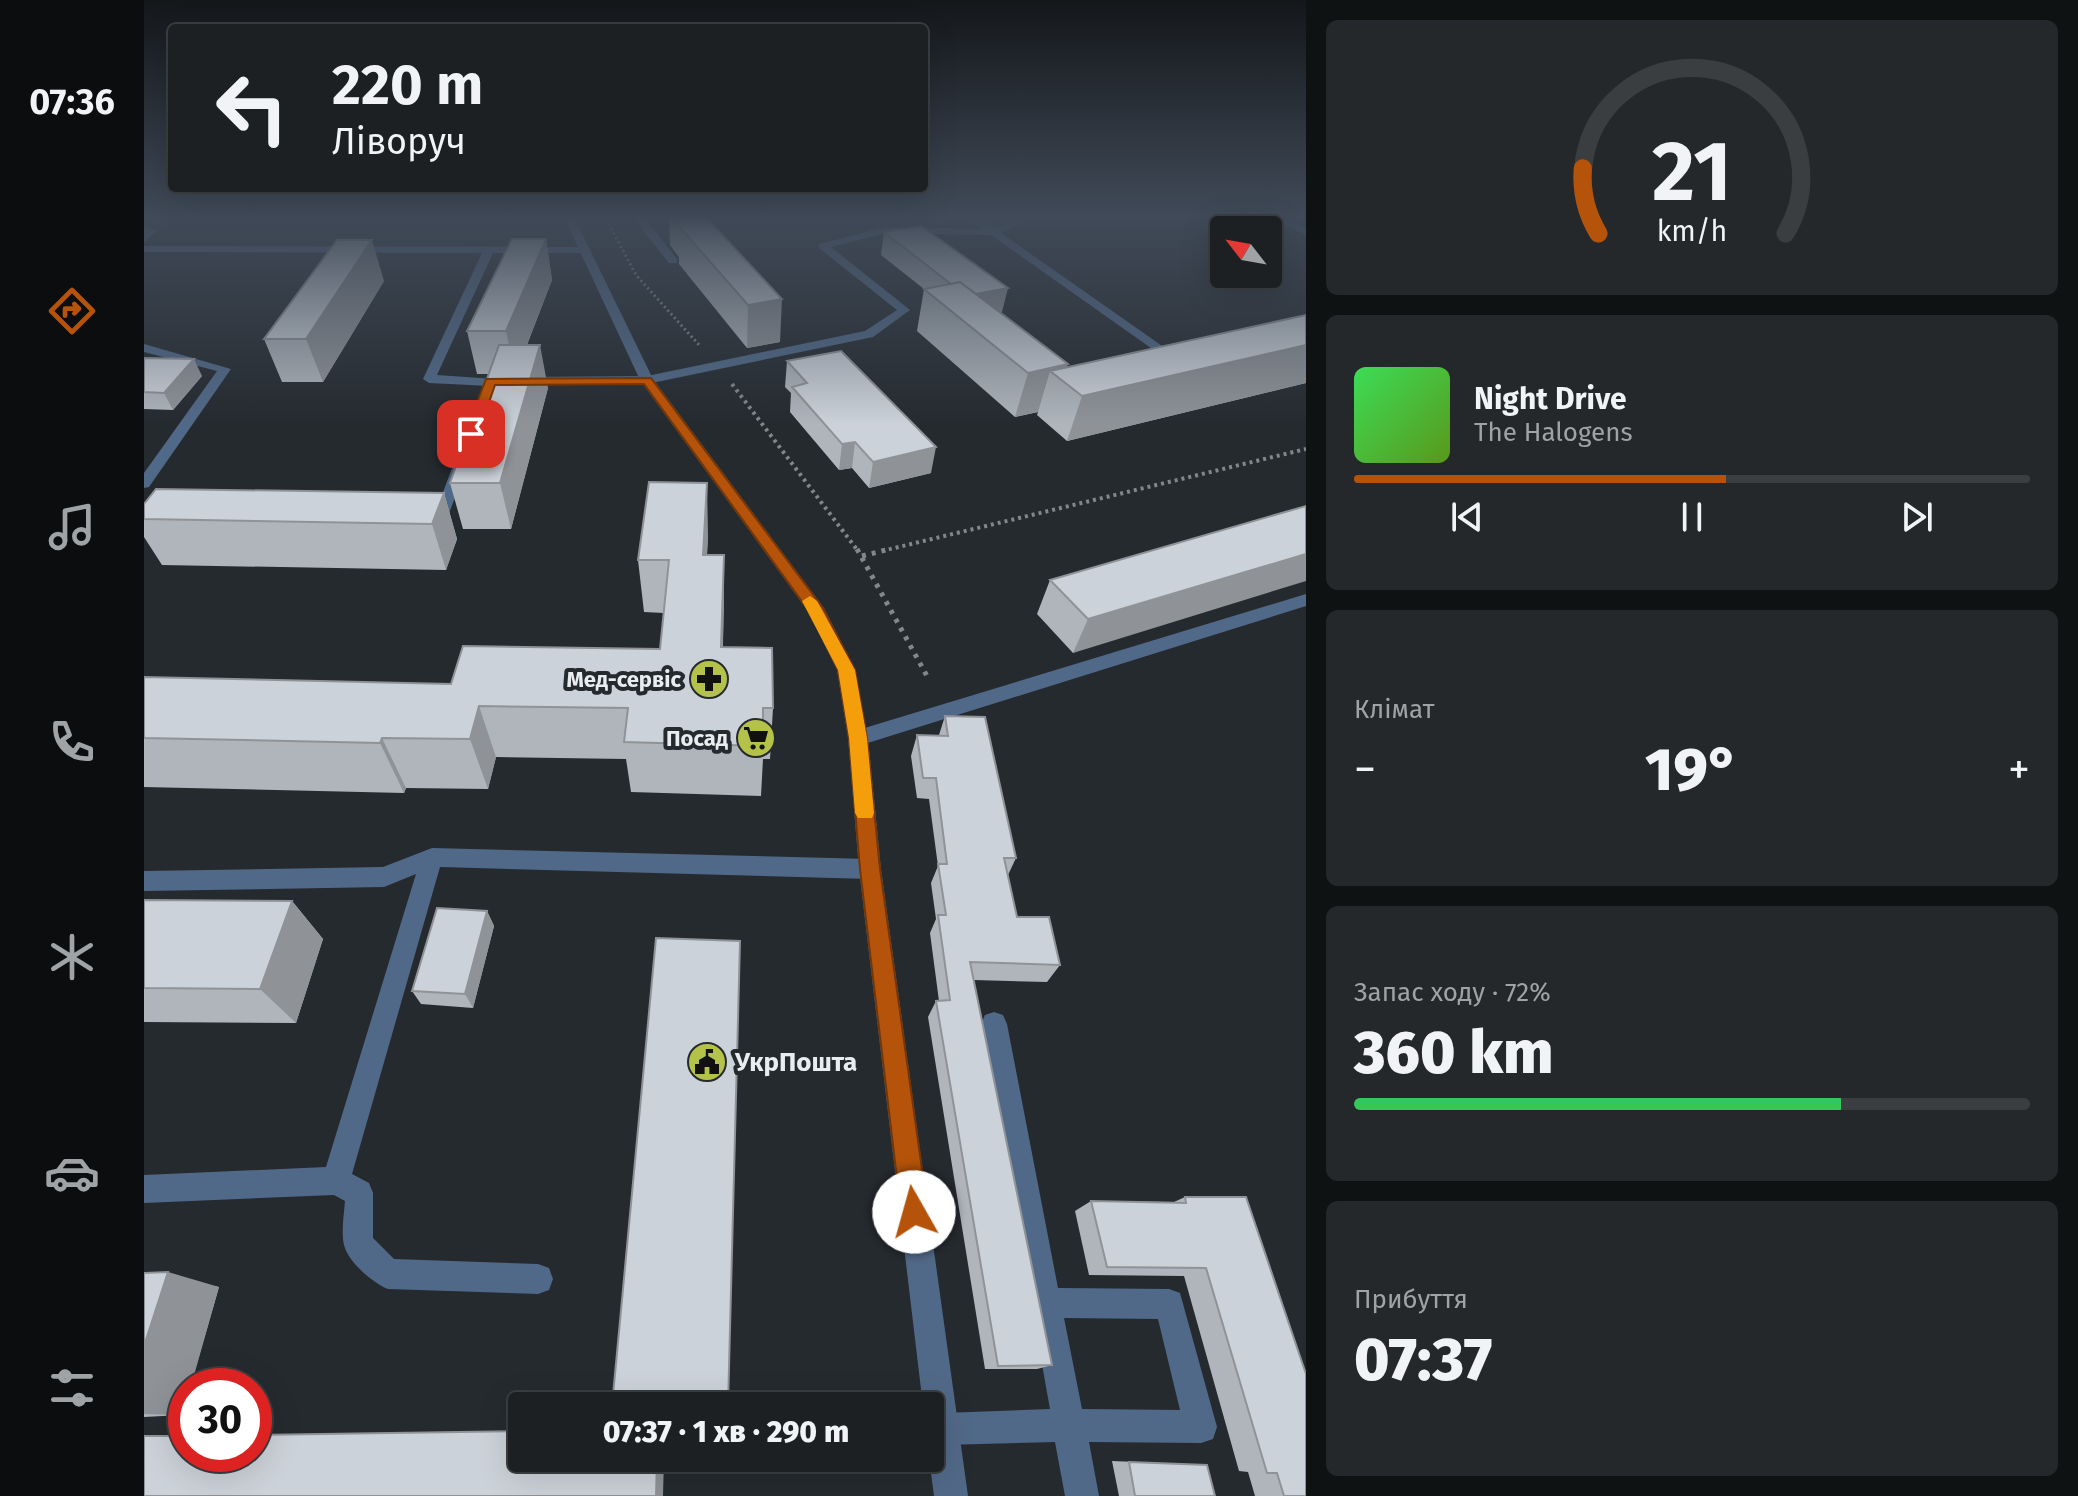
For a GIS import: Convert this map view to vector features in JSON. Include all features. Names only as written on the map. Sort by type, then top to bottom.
[{"type":"street","points":[[473,285],[429,379],[488,389],[647,380],[869,334],[904,310],[872,285]]},
{"type":"street","points":[[600,285],[647,380],[818,612],[846,670],[858,738],[870,869],[938,1392]]},
{"type":"street","points":[[1066,285],[1179,368],[1201,363]]},
{"type":"street","points":[[144,348],[225,369],[144,484]]},
{"type":"street","points":[[412,513],[443,513],[464,454]]},
{"type":"street","points":[[858,738],[1306,600]]},
{"type":"street","points":[[144,881],[384,877],[432,857],[870,869]]},
{"type":"street","points":[[336,1181],[432,857]]},
{"type":"street","points":[[994,1024],[1082,1496]]},
{"type":"street","points":[[144,1189],[336,1181],[359,1193],[358,1244],[388,1274],[538,1279]]},
{"type":"street","points":[[944,1429],[1069,1425],[1201,1427],[1169,1304],[1046,1303]]},
{"type":"street","points":[[944,1437],[951,1496]]},
{"type":"path","points":[[645,285],[718,367],[862,556],[927,676]]},
{"type":"path","points":[[862,556],[1306,449]]},
{"type":"building","points":[[304,285],[342,285],[306,339],[264,339]]},
{"type":"building","points":[[490,285],[526,285],[506,331],[467,331]]},
{"type":"building","points":[[730,285],[769,285],[782,299],[748,305]]},
{"type":"building","points":[[964,285],[1004,285],[1008,288],[976,294]]},
{"type":"building","points":[[964,285],[1068,364],[1028,373],[924,289]]},
{"type":"building","points":[[1306,315],[1306,345],[1082,396],[1050,371]]},
{"type":"building","points":[[499,345],[540,345],[500,483],[450,483]]},
{"type":"building","points":[[841,351],[936,447],[873,462],[855,442],[842,444],[792,387],[807,383],[787,361]]},
{"type":"building","points":[[144,358],[194,359],[164,393],[144,392]]},
{"type":"building","points":[[649,482],[707,483],[703,555],[724,555],[721,647],[772,648],[773,708],[763,708],[763,746],[624,742],[628,708],[479,706],[470,739],[382,738],[380,743],[144,738],[144,677],[451,684],[463,646],[660,649],[669,560],[638,560]]},
{"type":"building","points":[[156,489],[444,493],[432,524],[144,519],[144,504]]},
{"type":"building","points":[[1306,506],[1306,554],[1088,619],[1050,580]]},
{"type":"building","points":[[945,716],[985,717],[1016,858],[1004,858],[1017,917],[1049,917],[1060,965],[970,962],[1052,1365],[998,1366],[936,1001],[950,1000],[938,915],[946,915],[938,864],[947,864],[936,778],[923,778],[917,735],[948,736]]},
{"type":"building","points":[[144,900],[292,901],[260,989],[144,988]]},
{"type":"building","points":[[437,908],[487,911],[465,994],[412,991]]},
{"type":"building","points":[[656,938],[740,941],[728,1392],[613,1392]]},
{"type":"building","points":[[1185,1197],[1246,1197],[1306,1374],[1306,1496],[1284,1496],[1277,1473],[1267,1473],[1206,1268],[1107,1267],[1091,1201],[1186,1203]]},
{"type":"building","points":[[168,1272],[144,1346],[144,1273]]},
{"type":"building","points":[[508,1431],[508,1472],[657,1472],[656,1496],[144,1496],[144,1436],[168,1436],[168,1472],[272,1472],[272,1435]]},
{"type":"building","points":[[1129,1462],[1207,1465],[1215,1496],[1135,1496]]},
{"type":"slow traffic","points":[[810,601],[846,670],[858,738],[865,813]]},
{"type":"place","name":"Мед-сервіс","points":[[709,679]]},
{"type":"place","name":"Посад","points":[[756,738]]},
{"type":"place","name":"УкрПошта","points":[[707,1062]]},
{"type":"route","points":[[471,434],[490,382],[647,380],[818,612],[846,670],[858,738],[870,869],[914,1212]]}]
